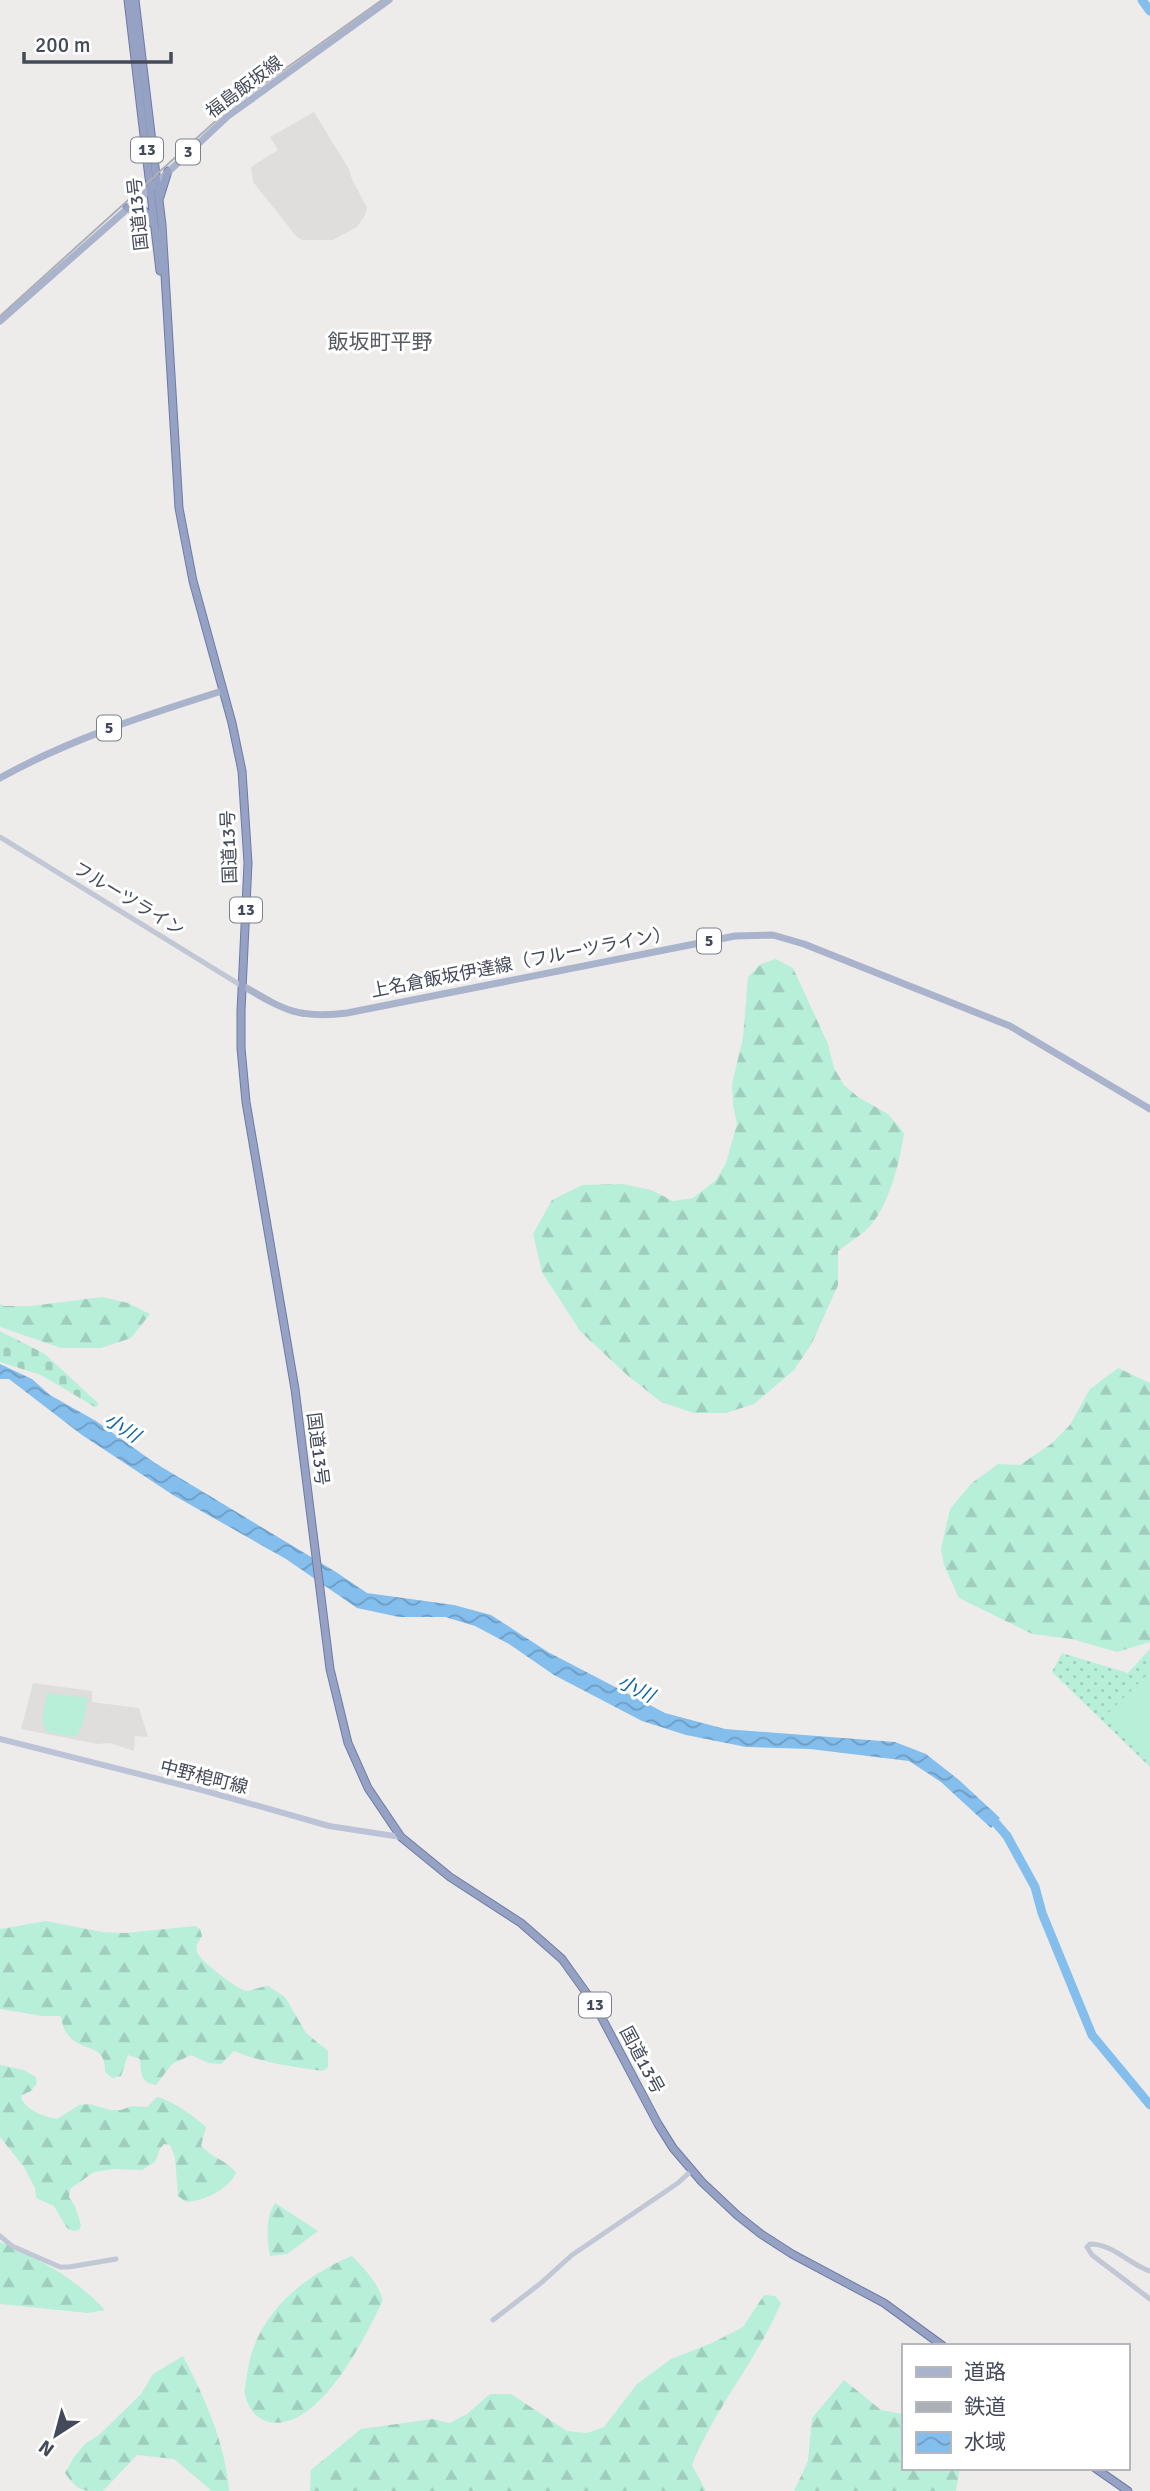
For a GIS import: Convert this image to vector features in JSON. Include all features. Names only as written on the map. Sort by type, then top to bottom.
[{"type":"highway","name":"国道13号","points":[[128,0],[154,186],[159,203],[180,508],[193,581],[232,723],[242,771],[248,863],[241,1048],[246,1102],[295,1389],[330,1669],[348,1743],[368,1788],[401,1838],[443,1873],[521,1923],[562,1959],[595,2005],[658,2124],[692,2170],[717,2197],[761,2234],[884,2304],[940,2344]]},
{"type":"highway","name":"国道13号","points":[[135,0],[154,186],[159,265],[166,300]]},
{"type":"highway","points":[[159,203],[168,171]]},
{"type":"highway","points":[[127,208],[139,208],[149,215],[159,265]]},
{"type":"highway","points":[[1099,2470],[1128,2491]]},
{"type":"main road","name":"福島飯坂線","points":[[0,321],[233,113],[390,0]]},
{"type":"main road","name":"5","points":[[0,778],[91,735],[222,691]]},
{"type":"main road","name":"上名倉飯坂伊達線（フルーツライン）","points":[[243,986],[287,1010],[318,1016],[347,1013],[724,938],[773,935],[804,944],[1010,1026],[1150,1109]]},
{"type":"main road","name":"中野梍町線","points":[[0,1739],[202,1790],[329,1826],[401,1838]]},
{"type":"street","name":"フルーツライン","points":[[0,837],[243,986]]},
{"type":"street","points":[[493,2320],[572,2255],[678,2183],[692,2170]]},
{"type":"street","points":[[0,2236],[12,2246],[60,2267],[116,2259]]},
{"type":"street","points":[[1150,2271],[1134,2264],[1113,2249],[1093,2244],[1087,2248],[1087,2251],[1150,2299]]},
{"type":"shaded area","points":[[314,112],[350,171],[367,208],[357,227],[333,240],[302,240],[296,236],[253,182],[251,167],[278,150],[270,137]]},
{"type":"shaded area","points":[[33,1683],[92,1691],[92,1702],[139,1708],[148,1737],[135,1736],[134,1751],[110,1743],[97,1744],[21,1729]]},
{"type":"green space","points":[[776,959],[793,968],[828,1044],[834,1068],[844,1085],[858,1097],[888,1114],[904,1133],[902,1145],[892,1185],[880,1211],[865,1231],[838,1251],[838,1285],[811,1345],[794,1370],[754,1404],[726,1413],[694,1413],[661,1402],[580,1331],[542,1272],[533,1234],[552,1200],[582,1185],[623,1184],[651,1190],[673,1201],[693,1198],[716,1180],[726,1163],[737,1124],[732,1084],[743,1038],[748,977],[761,964]]},
{"type":"green space","points":[[102,1297],[128,1303],[150,1314],[131,1338],[101,1348],[61,1348],[0,1327],[0,1304],[31,1306]]},
{"type":"green space","points":[[0,1331],[45,1354],[99,1404],[95,1407],[41,1375],[0,1362]]},
{"type":"green space","points":[[1118,1368],[1150,1383],[1150,1642],[1117,1652],[1072,1639],[1032,1634],[959,1598],[944,1565],[941,1549],[950,1509],[972,1483],[998,1464],[1020,1465],[1051,1444],[1070,1425],[1090,1389]]},
{"type":"green space","points":[[1150,1649],[1150,1767],[1052,1672],[1062,1653],[1128,1673]]},
{"type":"green space","points":[[1150,1672],[1150,1760],[1107,1714]]},
{"type":"green space","points":[[47,1693],[88,1698],[82,1727],[75,1737],[47,1732],[42,1721]]},
{"type":"green space","points":[[46,1921],[102,1932],[126,1933],[195,1926],[200,1929],[202,1936],[197,1946],[199,1956],[241,1989],[249,1991],[268,1986],[285,1997],[306,2033],[328,2051],[328,2067],[323,2071],[289,2066],[234,2051],[221,2064],[209,2063],[191,2055],[172,2064],[156,2085],[144,2079],[140,2059],[128,2055],[121,2076],[112,2078],[105,2072],[101,2055],[72,2039],[60,2016],[0,2009],[0,1929]]},
{"type":"green space","points":[[0,2065],[24,2070],[36,2077],[37,2083],[31,2091],[22,2095],[21,2099],[37,2113],[57,2119],[79,2105],[90,2104],[121,2110],[132,2106],[147,2107],[157,2097],[168,2101],[206,2127],[201,2146],[236,2172],[216,2193],[200,2200],[186,2202],[178,2196],[175,2157],[170,2145],[164,2144],[155,2162],[142,2170],[114,2169],[94,2172],[70,2189],[69,2197],[81,2225],[79,2230],[73,2231],[67,2228],[54,2206],[36,2198],[35,2188],[24,2167],[0,2137]]},
{"type":"green space","points":[[275,2203],[318,2231],[287,2254],[270,2256],[268,2222]]},
{"type":"green space","points":[[0,2242],[56,2270],[82,2288],[105,2310],[88,2313],[0,2304]]},
{"type":"green space","points":[[352,2256],[374,2282],[383,2300],[365,2337],[338,2379],[322,2398],[305,2412],[288,2421],[269,2422],[256,2416],[246,2400],[245,2392],[253,2349],[261,2331],[285,2299],[300,2286],[316,2274]]},
{"type":"green space","points":[[764,2295],[775,2296],[781,2303],[701,2444],[692,2465],[706,2491],[310,2491],[311,2470],[361,2429],[432,2419],[450,2423],[467,2414],[490,2394],[511,2394],[567,2431],[587,2433],[604,2427],[637,2384],[671,2359],[743,2327]]},
{"type":"green space","points":[[183,2356],[213,2421],[224,2456],[229,2491],[212,2491],[174,2459],[137,2455],[103,2491],[77,2487],[65,2473],[74,2457],[141,2394],[153,2374]]},
{"type":"green space","points":[[844,2380],[881,2410],[902,2414],[902,2470],[960,2470],[956,2491],[794,2491],[808,2461],[812,2418]]},
{"type":"water","points":[[0,1364],[32,1379],[50,1395],[96,1421],[155,1463],[367,1593],[454,1605],[491,1615],[548,1652],[665,1713],[725,1729],[895,1742],[926,1754],[1000,1818],[991,1828],[941,1782],[909,1761],[810,1749],[746,1747],[686,1735],[642,1721],[554,1675],[509,1644],[475,1626],[445,1617],[399,1617],[357,1608],[286,1559],[173,1495],[82,1435],[9,1379],[0,1379]]},
{"type":"waterway","points":[[1142,0],[1150,11]]},
{"type":"waterway","name":"小川","points":[[988,1814],[1007,1836],[1035,1887],[1042,1913],[1092,2035],[1150,2105]]},
{"type":"railway","points":[[0,316],[230,108],[382,0]]},
{"type":"district","name":"飯坂町平野","points":[[380,342]]}]
